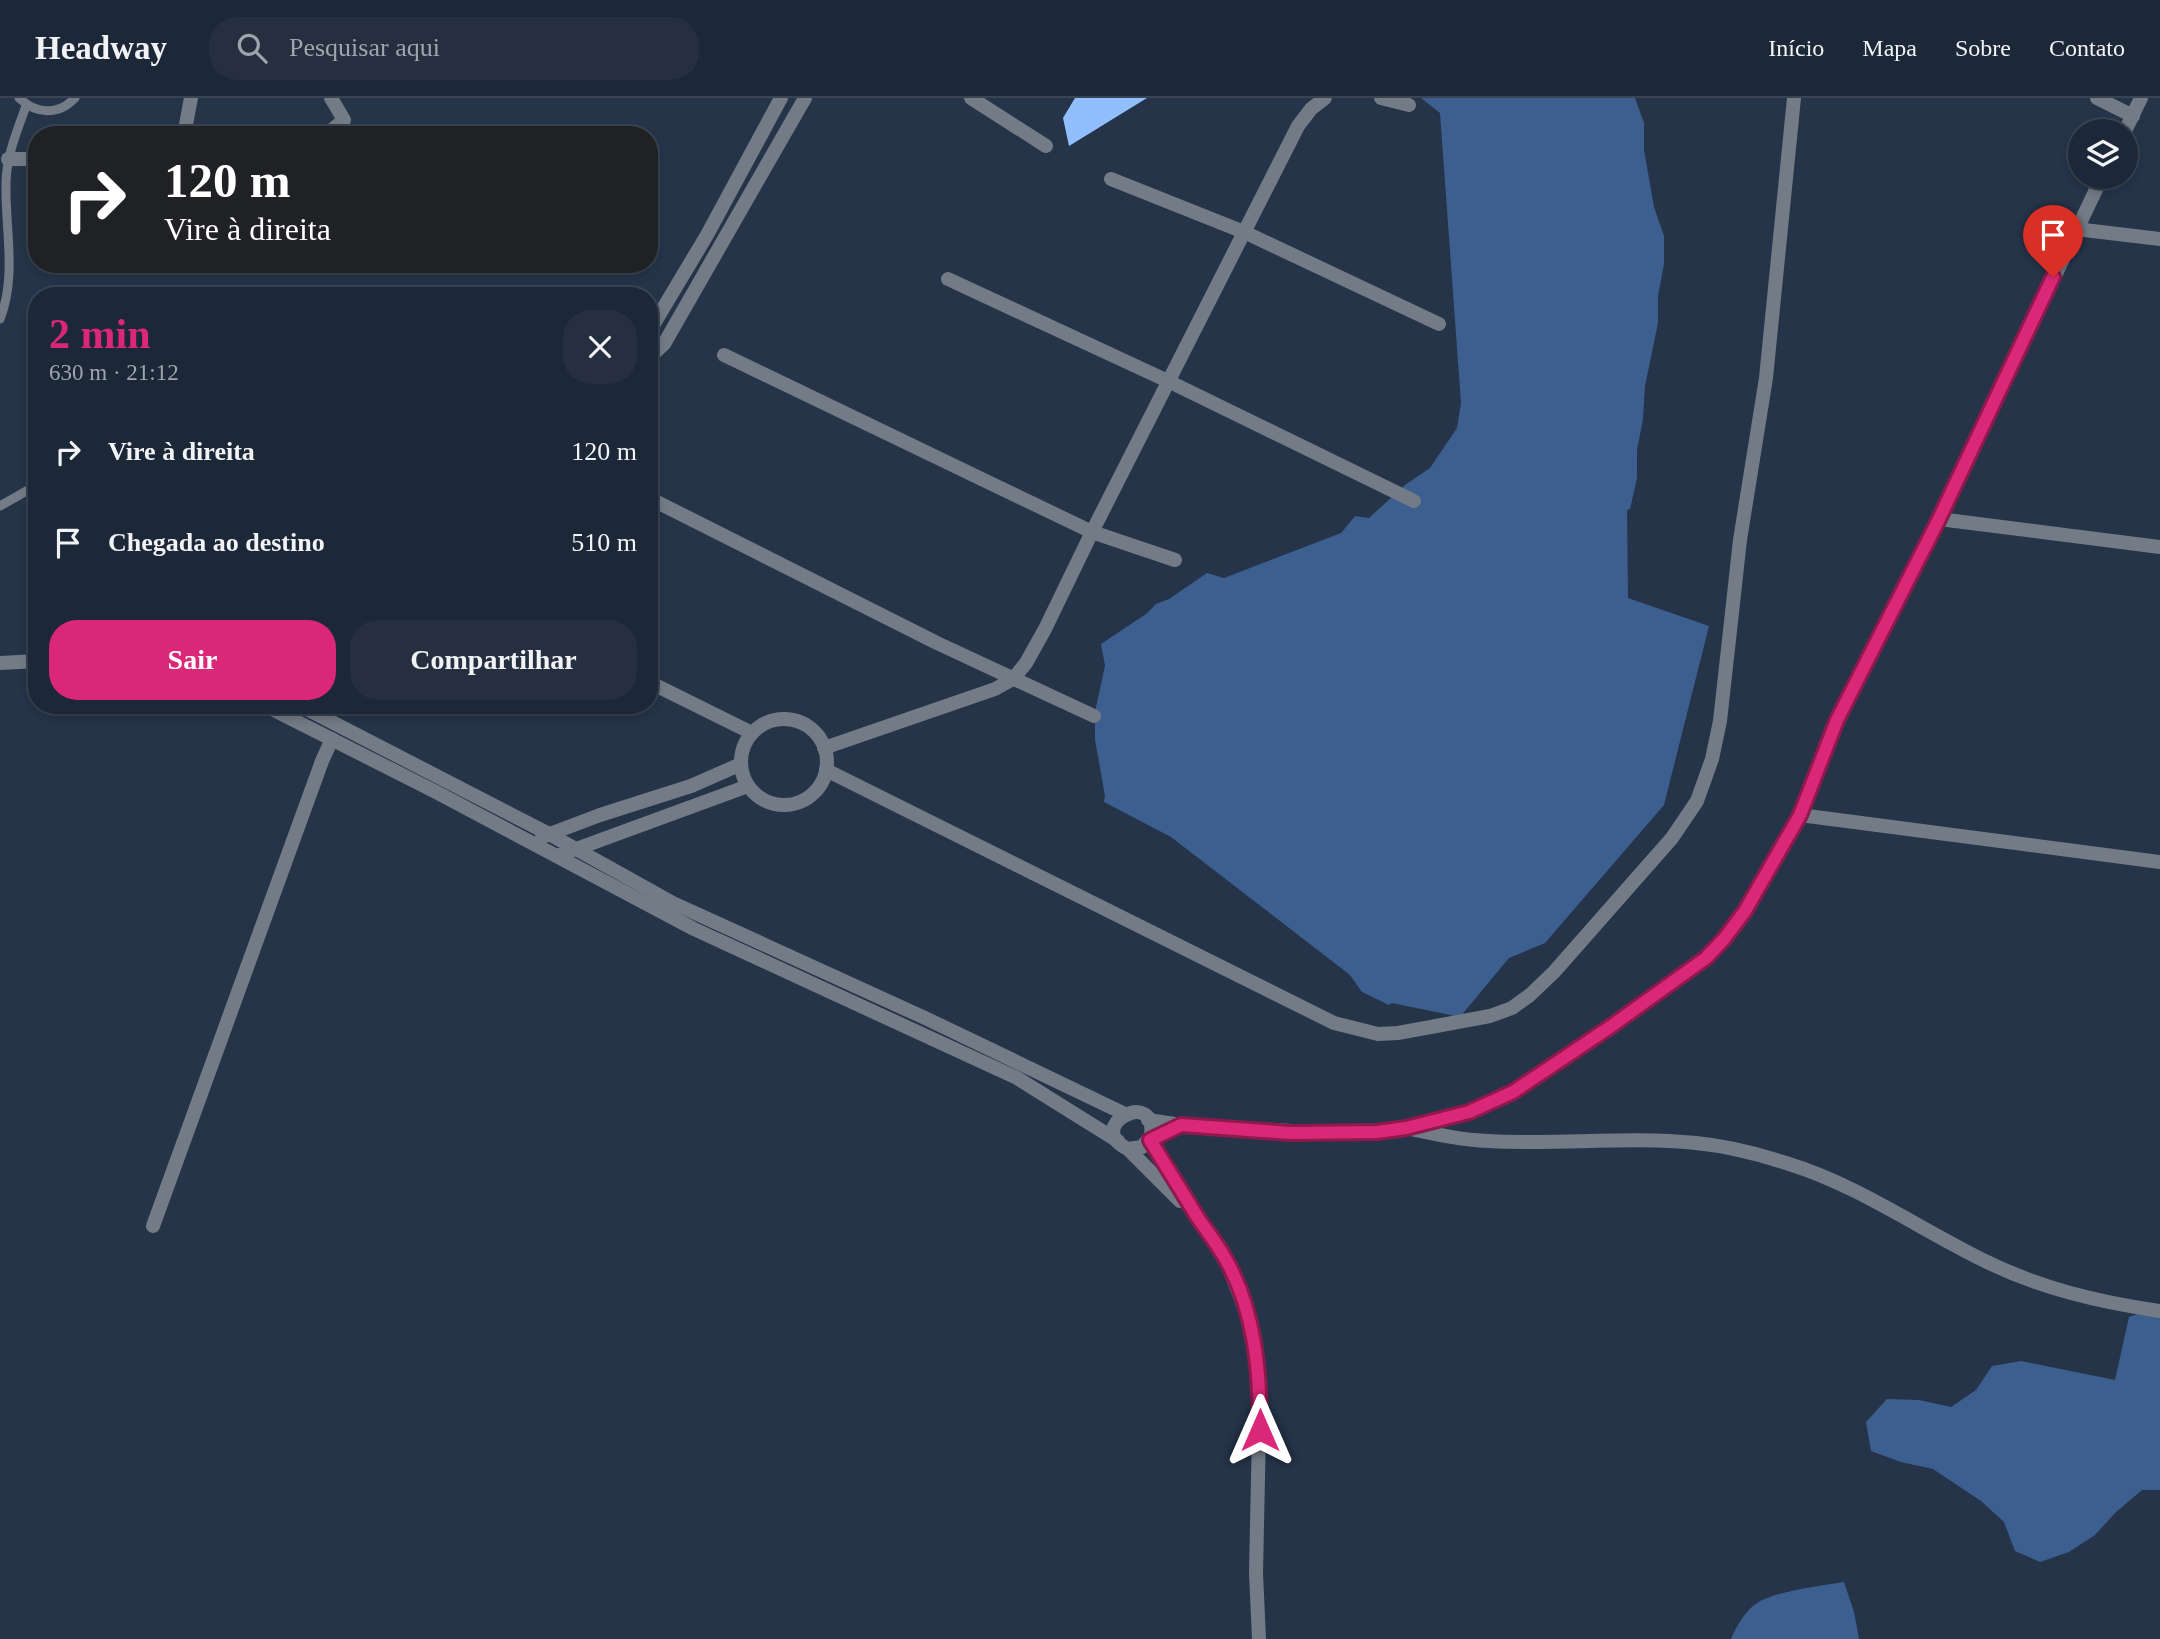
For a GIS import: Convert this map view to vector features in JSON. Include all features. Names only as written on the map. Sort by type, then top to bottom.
[{"type":"street","points":[[186,126],[191,98]]},
{"type":"street","points":[[331,98],[344,120],[337,126]]},
{"type":"street","points":[[658,317],[781,98]]},
{"type":"street","points":[[971,98],[1046,146]]},
{"type":"street","points":[[824,748],[995,689],[1013,679],[1026,663],[1298,126],[1311,109],[1325,98]]},
{"type":"street","points":[[1381,98],[1409,105]]},
{"type":"street","points":[[826,770],[1334,1023],[1378,1034],[1398,1033],[1490,1016],[1512,1008],[1555,972],[1672,838],[1697,801],[1712,759],[1720,721],[1740,540],[1766,378],[1794,98]]},
{"type":"street","points":[[2097,98],[2133,116]]},
{"type":"street","points":[[2131,119],[2141,98]]},
{"type":"street","points":[[658,350],[664,344],[782,141],[802,99]]},
{"type":"street","points":[[763,131],[782,141]]},
{"type":"street","points":[[8,159],[28,159]]},
{"type":"street","points":[[1111,179],[1244,232],[1439,324]]},
{"type":"street","points":[[1148,1120],[1181,1125],[1322,1134],[1406,1128],[1469,1112],[1513,1092],[1706,958],[1745,911],[1800,815],[1837,720],[1939,519],[2096,189]]},
{"type":"street","points":[[2076,229],[2160,239]]},
{"type":"street","points":[[706,235],[722,244]]},
{"type":"street","points":[[948,279],[1170,382],[1413,501]]},
{"type":"street","points":[[724,355],[1092,532],[1175,560]]},
{"type":"street","points":[[658,502],[1013,679],[1094,716]]},
{"type":"street","points":[[1939,519],[2160,547]]},
{"type":"street","points":[[0,663],[28,662]]},
{"type":"street","points":[[658,686],[751,733]]},
{"type":"street","points":[[282,714],[694,929],[1017,1078],[1123,1145],[1199,1219]]},
{"type":"street","points":[[316,714],[578,849],[673,903],[923,1017],[1125,1114],[1137,1112],[1148,1120],[1152,1127],[1150,1140],[1226,1258],[1248,1317],[1255,1345],[1260,1382],[1256,1573],[1258,1639]]},
{"type":"street","points":[[792,719],[812,729],[824,748],[826,770],[816,790],[797,803],[775,804],[764,800],[748,786],[741,764],[741,753],[751,733],[770,721],[792,719]]},
{"type":"street","points":[[153,1226],[332,739]]},
{"type":"street","points":[[530,842],[691,786],[741,764]]},
{"type":"street","points":[[691,786],[696,805]]},
{"type":"street","points":[[556,856],[748,786]]},
{"type":"street","points":[[1800,815],[2160,862]]},
{"type":"street","points":[[1123,1145],[1115,1126],[1125,1114]]},
{"type":"street","points":[[1123,1145],[1142,1147],[1150,1140],[1181,1125]]},
{"type":"street","points":[[1406,1128],[1455,1138],[1491,1141],[1660,1141],[1697,1143],[1735,1150],[1788,1163],[1823,1176],[1983,1260],[2027,1280],[2106,1303],[2160,1311]]},
{"type":"lane","points":[[19,98],[26,106],[48,111],[59,109],[75,98]]},
{"type":"lane","points":[[0,320],[10,262],[6,184],[8,159],[26,106]]},
{"type":"lane","points":[[0,506],[28,490]]},
{"type":"shaded area","points":[[1421,98],[1635,98],[1644,123],[1644,150],[1654,207],[1664,236],[1664,264],[1658,296],[1658,323],[1645,386],[1643,419],[1637,450],[1637,478],[1630,509],[1627,510],[1628,598],[1709,626],[1664,805],[1545,943],[1509,958],[1460,1017],[1392,1003],[1389,1005],[1362,992],[1350,975],[1171,837],[1104,802],[1095,740],[1095,712],[1105,666],[1101,644],[1146,614],[1156,604],[1169,599],[1207,573],[1224,578],[1341,533],[1355,516],[1369,518],[1405,485],[1430,468],[1457,428],[1461,403],[1440,113]]},
{"type":"shaded area","points":[[2160,1306],[2160,1490],[2142,1490],[2095,1535],[2069,1552],[2040,1562],[2015,1551],[2004,1522],[1981,1501],[1933,1469],[1901,1462],[1871,1451],[1866,1422],[1887,1399],[1919,1400],[1951,1407],[1976,1390],[1992,1366],[2021,1361],[2115,1380],[2129,1317]]},
{"type":"shaded area","points":[[1844,1582],[1859,1639],[1731,1639],[1738,1624],[1757,1603],[1775,1595]]},
{"type":"building","points":[[1075,98],[1147,98],[1069,146],[1063,118]]},
{"type":"route","points":[[1260,1430],[1260,1382],[1255,1345],[1237,1287],[1226,1258],[1150,1140],[1181,1125],[1348,1134],[1406,1128],[1469,1112],[1513,1092],[1706,958],[1745,911],[1800,815],[1837,720],[1939,519],[2053,277]]}]
